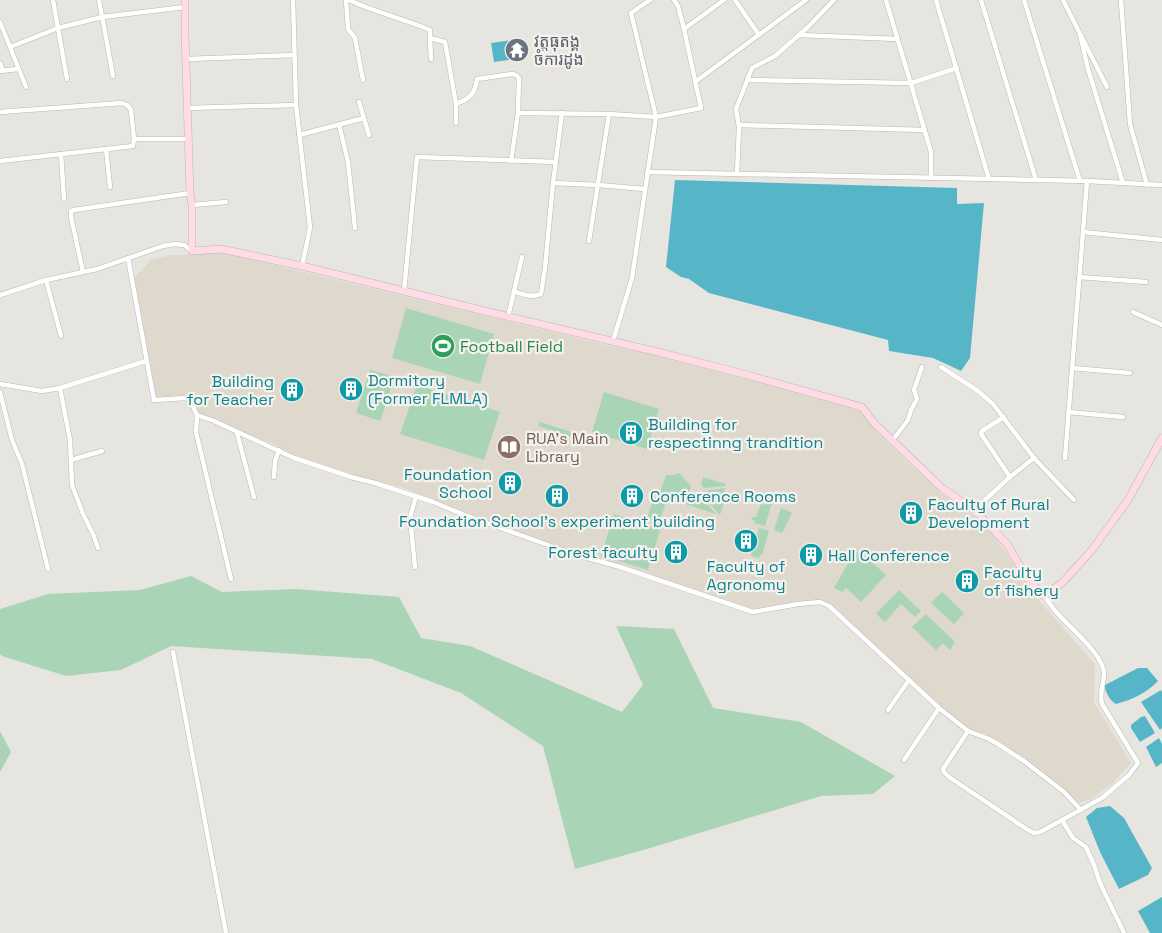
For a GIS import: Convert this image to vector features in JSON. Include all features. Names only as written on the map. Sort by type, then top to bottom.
[{"type":"street","points":[[53,0],[67,79]]},
{"type":"street","points":[[98,0],[112,76]]},
{"type":"street","points":[[293,0],[296,105],[310,227],[302,266]]},
{"type":"street","points":[[363,80],[355,38],[348,29],[347,0],[430,30],[431,59]]},
{"type":"street","points":[[613,341],[632,278],[656,117],[632,13],[650,0]]},
{"type":"street","points":[[518,113],[608,114],[656,117],[701,108],[684,29],[678,6],[674,0]]},
{"type":"street","points":[[684,29],[724,0]]},
{"type":"street","points":[[735,0],[758,35]]},
{"type":"street","points":[[695,82],[806,0]]},
{"type":"street","points":[[737,174],[739,125],[736,109],[752,68],[774,56],[808,27],[834,0]]},
{"type":"street","points":[[886,0],[931,152],[931,178]]},
{"type":"street","points":[[936,0],[989,179]]},
{"type":"street","points":[[981,0],[1036,180]]},
{"type":"street","points":[[1024,0],[1080,181]]},
{"type":"street","points":[[1063,0],[1107,87]]},
{"type":"street","points":[[1121,0],[1130,124],[1147,184]]},
{"type":"street","points":[[10,46],[58,28],[102,17],[185,4],[192,251]]},
{"type":"street","points":[[0,22],[26,87]]},
{"type":"street","points":[[1080,34],[1088,69],[1123,183]]},
{"type":"street","points":[[799,35],[898,39]]},
{"type":"street","points":[[430,38],[445,42],[456,104],[456,123]]},
{"type":"street","points":[[186,59],[294,54]]},
{"type":"street","points":[[0,63],[1,71],[18,69]]},
{"type":"street","points":[[748,80],[911,83],[957,68]]},
{"type":"street","points":[[456,104],[465,101],[471,95],[475,90],[478,79],[512,74],[519,78],[518,113],[511,161]]},
{"type":"street","points":[[359,102],[369,135]]},
{"type":"street","points":[[0,112],[122,103],[131,110],[134,140],[133,146],[0,161]]},
{"type":"street","points":[[187,108],[296,105]]},
{"type":"street","points":[[514,291],[529,296],[540,294],[545,268],[562,113]]},
{"type":"street","points":[[589,241],[608,114]]},
{"type":"street","points":[[299,135],[364,118]]},
{"type":"street","points":[[339,124],[348,162],[355,228]]},
{"type":"street","points":[[739,125],[925,130]]},
{"type":"street","points":[[134,140],[188,139]]},
{"type":"street","points":[[106,149],[110,187]]},
{"type":"street","points":[[61,154],[64,199]]},
{"type":"street","points":[[404,291],[417,157],[556,162]]},
{"type":"street","points":[[647,172],[1087,181],[1162,186]]},
{"type":"street","points":[[1065,458],[1087,181]]},
{"type":"street","points":[[553,184],[645,189]]},
{"type":"street","points":[[84,272],[71,211],[190,193]]},
{"type":"street","points":[[192,205],[226,202]]},
{"type":"street","points":[[1083,232],[1162,240]]},
{"type":"street","points":[[0,295],[46,280],[97,269],[163,246],[184,245],[192,251],[221,249],[302,266],[613,341],[744,374],[862,407],[874,423],[892,441],[942,488],[974,510],[1007,544],[1027,578],[1100,660],[1104,672],[1100,697],[1102,704],[1138,763],[1130,775],[1102,798],[1040,832],[1031,832],[944,772],[943,769],[968,731]]},
{"type":"street","points":[[508,317],[522,257]]},
{"type":"street","points":[[128,258],[154,400],[186,398],[190,400],[197,415],[196,432],[231,579]]},
{"type":"street","points":[[1080,277],[1146,282]]},
{"type":"street","points":[[46,280],[61,336]]},
{"type":"street","points":[[1133,312],[1162,325]]},
{"type":"street","points":[[0,384],[42,391],[60,388],[146,361]]},
{"type":"street","points":[[892,441],[908,420],[911,410],[918,399],[914,390],[922,367]]},
{"type":"street","points":[[942,367],[978,391],[993,404],[1034,458],[1074,500]]},
{"type":"street","points":[[1072,368],[1130,373]]},
{"type":"street","points":[[60,388],[70,440],[72,485],[98,548]]},
{"type":"street","points":[[0,392],[1,403],[12,440],[22,464],[48,569]]},
{"type":"street","points":[[1068,412],[1123,417]]},
{"type":"street","points":[[197,415],[294,458],[416,496],[570,553],[620,567],[753,612],[820,602],[829,606],[939,708],[968,731],[989,739],[1018,757],[1064,792],[1081,810]]},
{"type":"street","points":[[1004,418],[982,431],[981,434],[1010,477]]},
{"type":"street","points":[[237,432],[254,497]]},
{"type":"street","points":[[1044,596],[1063,582],[1092,550],[1128,500],[1162,438]]},
{"type":"street","points":[[274,477],[275,461],[279,450]]},
{"type":"street","points":[[71,460],[102,451]]},
{"type":"street","points":[[974,510],[1034,458]]},
{"type":"street","points":[[415,567],[411,514],[416,496]]},
{"type":"street","points":[[173,652],[226,933]]},
{"type":"street","points":[[888,710],[909,680]]},
{"type":"street","points":[[904,760],[939,708]]},
{"type":"street","points":[[1062,820],[1073,838],[1086,847],[1100,883],[1124,933]]},
{"type":"shaded area","points":[[221,252],[641,352],[762,383],[860,411],[878,434],[908,463],[940,492],[983,523],[998,541],[1036,597],[1095,664],[1094,702],[1131,763],[1112,784],[1091,799],[1079,803],[1065,790],[1002,744],[986,734],[963,729],[830,604],[822,600],[752,609],[543,542],[401,487],[370,480],[296,456],[278,446],[197,413],[193,395],[154,398],[133,279],[152,259],[172,255]]},
{"type":"green space","name":"Football Field","points":[[406,308],[494,334],[480,384],[392,358]]},
{"type":"green space","points":[[370,370],[395,377],[380,421],[356,413]]},
{"type":"green space","points":[[417,385],[500,412],[484,460],[400,434]]},
{"type":"green space","points":[[604,392],[659,409],[647,449],[592,432]]},
{"type":"green space","points":[[540,422],[593,439],[591,443],[538,426]]},
{"type":"green space","points":[[679,473],[691,486],[689,492],[659,496],[666,475]]},
{"type":"green space","points":[[703,477],[726,484],[725,486],[704,488],[701,485]]},
{"type":"green space","points":[[725,488],[724,491],[727,492],[720,515],[703,496],[705,491]]},
{"type":"green space","points":[[690,494],[695,498],[701,497],[716,514],[664,497]]},
{"type":"green space","points":[[654,497],[666,502],[659,523],[647,518]]},
{"type":"green space","points":[[769,500],[772,502],[765,526],[754,523],[755,521],[751,519],[752,517],[756,517],[761,504],[765,505]]},
{"type":"green space","points":[[781,508],[792,513],[782,533],[774,530]]},
{"type":"green space","points":[[614,514],[660,530],[648,570],[601,556]]},
{"type":"green space","points":[[759,528],[769,531],[762,555],[760,554],[759,558],[751,556]]},
{"type":"green space","points":[[855,551],[868,559],[886,575],[861,602],[846,588],[842,592],[834,588]]},
{"type":"green space","points":[[191,576],[222,592],[296,589],[399,597],[421,638],[470,646],[622,712],[643,685],[616,626],[674,629],[713,708],[801,722],[895,776],[873,794],[821,796],[575,869],[543,746],[461,693],[372,659],[171,646],[121,670],[66,676],[0,654],[0,609],[48,594],[140,590]]},
{"type":"green space","points":[[899,590],[921,611],[915,617],[901,604],[885,622],[876,614]]},
{"type":"green space","points":[[942,592],[964,613],[954,624],[931,603]]},
{"type":"green space","points":[[926,614],[955,642],[950,650],[943,643],[936,650],[912,627]]},
{"type":"green space","points":[[0,731],[11,752],[0,772]]},
{"type":"water","points":[[512,40],[516,59],[494,62],[491,43]]},
{"type":"water","points":[[675,180],[957,188],[957,204],[984,203],[970,358],[961,371],[933,358],[889,351],[888,340],[709,293],[689,279],[681,277],[666,267]]},
{"type":"water","points":[[1138,668],[1147,668],[1158,681],[1138,696],[1116,704],[1114,703],[1107,693],[1105,685]]},
{"type":"water","points":[[1161,690],[1162,728],[1160,730],[1141,702]]},
{"type":"water","points":[[1145,716],[1155,733],[1140,742],[1131,725]]},
{"type":"water","points":[[1159,738],[1162,744],[1162,763],[1156,767],[1146,747]]},
{"type":"water","points":[[1110,806],[1124,818],[1152,868],[1148,875],[1119,889],[1100,852],[1086,817],[1097,808]]},
{"type":"water","points":[[1162,897],[1162,933],[1150,933],[1138,911]]},
{"type":"place","name":"វត្តធុតង្គ ចំការដូង","points":[[517,50]]},
{"type":"place","name":"Football Field","points":[[443,346]]},
{"type":"place","name":"Dormitory (Former FLMLA)","points":[[351,389]]},
{"type":"place","name":"Building for Teacher","points":[[292,390]]},
{"type":"place","name":"Building for respectinng trandition","points":[[631,433]]},
{"type":"place","name":"RUA's Main Library","points":[[509,447]]},
{"type":"place","name":"Foundation School","points":[[510,483]]},
{"type":"place","name":"Foundation School's experiment building","points":[[557,496]]},
{"type":"place","name":"Conference Rooms","points":[[632,496]]},
{"type":"place","name":"Faculty of Rural Development","points":[[911,513]]},
{"type":"place","name":"Faculty of Agronomy","points":[[746,541]]},
{"type":"place","name":"Forest faculty","points":[[676,552]]},
{"type":"place","name":"Hall Conference","points":[[811,555]]},
{"type":"place","name":"Faculty of fishery","points":[[967,581]]}]
